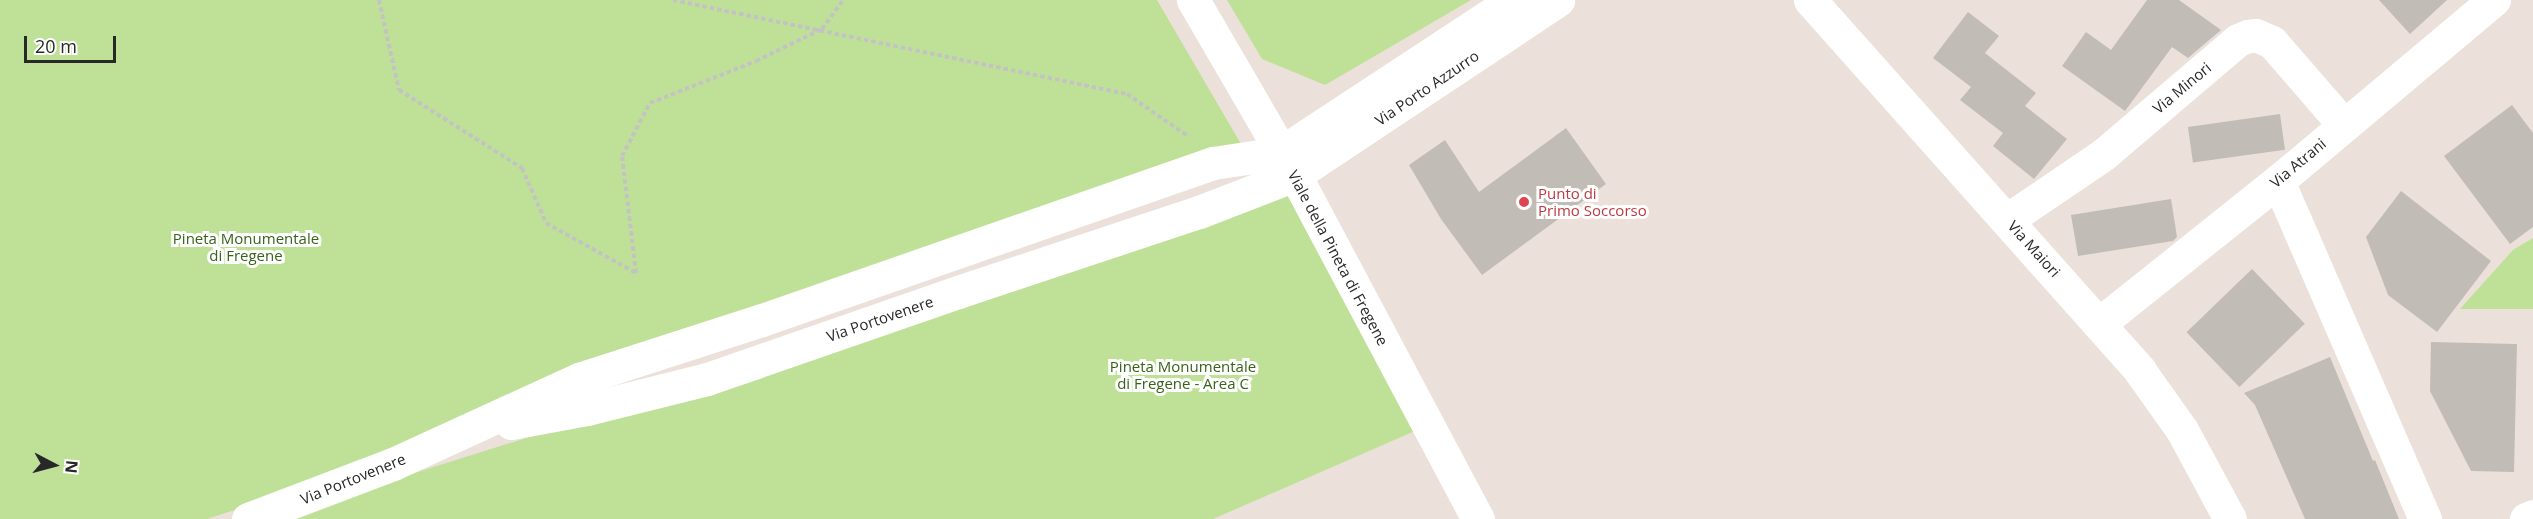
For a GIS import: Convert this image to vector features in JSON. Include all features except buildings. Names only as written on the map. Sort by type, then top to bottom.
[{"type":"street","name":"Viale della Pineta di Fregene","points":[[1193,0],[1287,164],[1478,519]]},
{"type":"street","name":"Via Porto Azzurro","points":[[1287,164],[1513,0]]},
{"type":"street","name":"Via Porto Azzurro","points":[[1287,164],[1558,0]]},
{"type":"street","name":"Via Maiori","points":[[1810,0],[2100,322],[2147,379],[2182,430],[2230,519]]},
{"type":"street","name":"Via Atrani","points":[[2100,322],[2278,181],[2494,0]]},
{"type":"street","name":"Via Minori","points":[[2007,220],[2103,154],[2238,40],[2248,36],[2256,35],[2272,42],[2343,125]]},
{"type":"street","name":"Via Portovenere","points":[[248,519],[393,464],[579,379],[762,320],[1213,164],[1287,164]]},
{"type":"street","name":"Via Portovenere","points":[[456,434],[587,409],[707,379],[1199,212],[1287,164]]},
{"type":"street","points":[[2278,181],[2425,519]]},
{"type":"street","points":[[2526,519],[2533,516]]},
{"type":"path","points":[[379,0],[399,90],[522,168],[546,223],[636,273],[622,156],[650,103],[756,61],[822,29],[843,0]]},
{"type":"path","points":[[672,0],[822,29],[1127,94],[1209,152],[1213,164]]},
{"type":"green space","name":"Pineta Monumentale di Fregene","points":[[0,0],[1157,0],[1241,144],[305,487],[207,519],[0,519]]},
{"type":"green space","points":[[1227,0],[1471,0],[1325,85],[1262,59]]},
{"type":"green space","name":"Pineta Monumentale di Fregene - Area C","points":[[1294,179],[1424,427],[1213,519],[268,519],[561,427]]},
{"type":"green space","points":[[2533,238],[2533,309],[2460,309],[2513,250]]},
{"type":"place","name":"Punto di Primo Soccorso","points":[[1524,202]]}]
